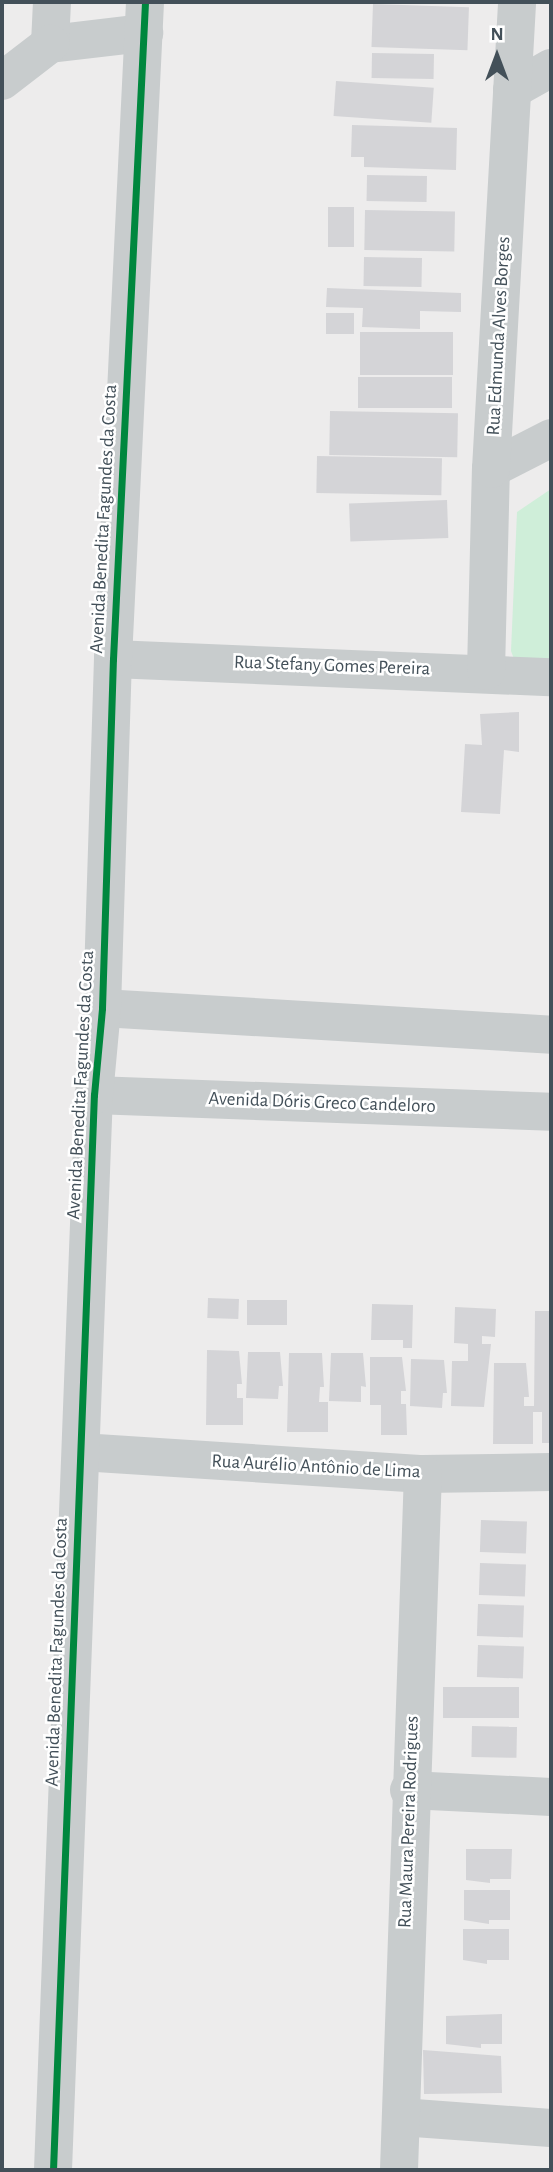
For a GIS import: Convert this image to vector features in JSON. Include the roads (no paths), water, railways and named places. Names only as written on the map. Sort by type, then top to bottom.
[{"type":"street","points":[[50,44],[52,2]]},
{"type":"street","name":"Rua Edmunda Alves Borges","points":[[486,671],[491,469],[517,2]]},
{"type":"street","points":[[2,82],[50,44],[145,17]]},
{"type":"street","name":"Avenida Benedita Fagundes da Costa","points":[[53,2170],[94,1095],[102,1008],[113,659],[145,17]]},
{"type":"street","points":[[512,90],[551,68]]},
{"type":"street","points":[[491,469],[551,438]]},
{"type":"street","name":"Rua Stefany Gomes Pereira","points":[[113,659],[486,671],[551,677]]},
{"type":"street","points":[[102,1008],[551,1035]]},
{"type":"street","name":"Avenida Dóris Greco Candeloro","points":[[94,1095],[551,1112]]},
{"type":"street","name":"Rua Aurélio Antônio de Lima","points":[[81,1452],[423,1474],[551,1472]]},
{"type":"street","name":"Rua Maura Pereira Rodrigues","points":[[399,2170],[409,1790],[423,1474]]},
{"type":"street","points":[[409,1790],[551,1797]]},
{"type":"street","points":[[401,2118],[551,2128]]}]
